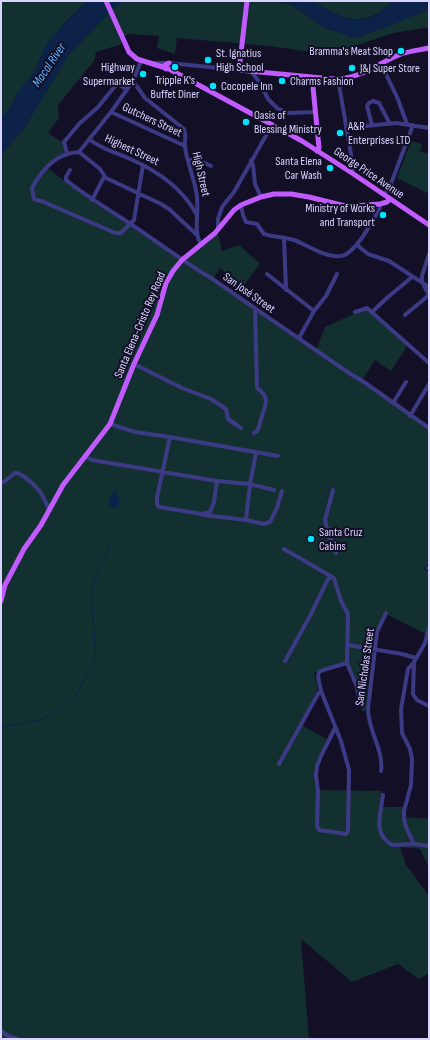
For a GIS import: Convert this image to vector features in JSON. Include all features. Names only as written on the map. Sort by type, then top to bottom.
[{"type":"main road","points":[[106,1],[131,54],[134,58],[140,61]]},
{"type":"main road","points":[[239,70],[247,1]]},
{"type":"main road","name":"George Price Avenue","points":[[239,70],[338,79],[352,78],[406,53],[429,48]]},
{"type":"main road","name":"George Price Avenue","points":[[140,61],[166,68],[272,125],[352,173],[429,225]]},
{"type":"main road","points":[[166,68],[166,65],[169,63]]},
{"type":"main road","points":[[312,77],[319,148],[317,151]]},
{"type":"main road","name":"Santa Elena-Cristo Rey Road","points":[[1,601],[5,585],[24,549],[50,510],[67,479],[110,424],[134,364],[157,314],[166,283],[182,260],[218,229],[234,210],[262,197],[274,194],[286,194],[309,197],[345,205],[380,204],[387,202],[390,199]]},
{"type":"street","points":[[79,152],[134,81],[140,61]]},
{"type":"street","name":"George Price Avenue","points":[[149,63],[169,63],[239,70]]},
{"type":"street","points":[[381,64],[397,97],[407,124]]},
{"type":"street","points":[[251,71],[260,83],[268,99],[277,108],[288,112],[315,112]]},
{"type":"street","points":[[338,79],[352,160],[352,173]]},
{"type":"street","name":"High Street","points":[[134,81],[145,98],[184,129],[186,136],[185,146],[197,194],[197,235],[201,244]]},
{"type":"street","points":[[67,153],[64,142],[76,127],[98,108],[116,85],[127,89]]},
{"type":"street","points":[[372,125],[367,106],[368,103],[373,101],[379,103],[390,124]]},
{"type":"street","name":"Gutchers Street","points":[[111,112],[185,146]]},
{"type":"street","points":[[346,128],[390,124],[407,124],[429,128]]},
{"type":"street","points":[[218,229],[217,224],[220,212],[234,192],[272,125]]},
{"type":"street","points":[[384,195],[392,182],[413,125]]},
{"type":"street","name":"Highest Street","points":[[89,139],[104,149],[143,165],[160,174],[190,203],[197,215]]},
{"type":"street","points":[[143,165],[138,192],[134,220],[132,224],[121,233],[115,233],[34,199],[32,188],[40,175],[52,162],[67,153],[79,152],[100,169],[104,177],[138,192],[166,207],[197,235]]},
{"type":"street","points":[[188,160],[198,160],[210,166]]},
{"type":"street","points":[[251,160],[255,184],[262,197]]},
{"type":"street","name":"San José Street","points":[[70,170],[66,180],[92,200],[132,224],[182,260],[255,308],[429,428]]},
{"type":"street","points":[[92,200],[104,177]]},
{"type":"street","points":[[241,206],[246,222],[257,224],[264,234],[284,238],[334,256],[340,256],[345,255],[357,245],[380,208],[380,204]]},
{"type":"street","points":[[284,238],[286,290]]},
{"type":"street","points":[[357,245],[368,254],[389,261],[429,287]]},
{"type":"street","points":[[405,315],[429,295],[422,282],[422,276],[429,254]]},
{"type":"street","points":[[267,274],[314,311]]},
{"type":"street","points":[[299,338],[314,311],[326,296],[337,274]]},
{"type":"street","points":[[372,312],[412,277]]},
{"type":"street","points":[[254,433],[260,425],[266,401],[263,392],[257,388],[255,308]]},
{"type":"street","points":[[355,312],[367,308],[429,363]]},
{"type":"street","points":[[134,364],[182,388],[211,399],[226,410],[228,419],[241,428]]},
{"type":"street","points":[[393,403],[406,382]]},
{"type":"street","points":[[410,416],[429,384]]},
{"type":"street","points":[[110,424],[136,432],[278,456]]},
{"type":"street","points":[[170,437],[157,497],[157,504],[159,507],[264,524],[270,522],[277,508],[282,491]]},
{"type":"street","points":[[246,520],[250,484],[256,453]]},
{"type":"street","points":[[84,456],[92,460],[217,481],[250,484],[274,490]]},
{"type":"street","points":[[1,483],[17,472],[22,474],[41,493],[50,510]]},
{"type":"street","points":[[202,514],[210,512],[214,502],[217,481]]},
{"type":"street","points":[[333,490],[325,520],[333,548],[336,553]]},
{"type":"street","points":[[284,549],[334,578],[341,602],[348,614],[347,663],[357,687],[360,705]]},
{"type":"street","points":[[285,661],[310,616],[326,582],[332,577]]},
{"type":"street","name":"San Nicholas Street","points":[[381,771],[380,755],[368,714],[378,629],[386,613]]},
{"type":"street","points":[[414,844],[404,819],[404,811],[412,780],[412,759],[410,749],[402,733],[401,706],[409,667],[415,660],[427,638],[429,628]]},
{"type":"street","points":[[348,645],[376,649],[415,660]]},
{"type":"street","points":[[415,660],[413,694],[417,700],[429,706]]},
{"type":"street","points":[[335,728],[321,756],[316,775],[318,792],[317,826],[320,830],[346,834],[348,831],[350,774],[345,753],[321,691],[318,676],[319,672],[323,670],[347,663]]},
{"type":"street","points":[[279,764],[304,718],[321,691]]},
{"type":"street","points":[[384,795],[380,821],[380,831],[382,836],[392,845],[414,844],[429,846]]},
{"type":"street","points":[[1,1031],[8,1036],[17,1039]]},
{"type":"green space","points":[[1,1],[87,1],[61,27],[41,56],[35,71],[16,96],[8,111],[1,118]]},
{"type":"green space","points":[[124,1],[278,1],[292,5],[320,25],[331,30],[358,37],[429,9],[429,27],[393,33],[343,50],[325,54],[269,46],[177,38],[175,54],[157,48],[159,36],[129,34],[124,37],[119,36],[122,44],[96,52],[94,61],[58,105],[59,118],[48,133],[62,142],[65,153],[55,158],[46,167],[92,201],[183,262],[218,233],[222,251],[239,245],[260,264],[243,287],[220,268],[212,281],[316,351],[325,327],[367,308],[407,346],[391,371],[375,360],[361,382],[429,428],[429,562],[424,569],[429,572],[429,624],[426,634],[386,614],[374,649],[366,711],[362,711],[357,683],[348,661],[314,673],[318,689],[300,724],[328,740],[316,766],[317,790],[382,791],[380,807],[404,807],[403,817],[429,819],[429,867],[420,849],[400,847],[406,865],[429,896],[429,973],[419,979],[398,964],[352,982],[301,939],[309,1039],[1,1039],[1,155],[24,128],[69,54],[113,9]]},
{"type":"green space","points":[[312,1],[392,1],[372,16],[363,19],[353,19],[333,13]]},
{"type":"green space","points":[[411,141],[422,144],[420,151],[429,154],[429,189],[427,193],[397,178]]},
{"type":"water","name":"Macal River","points":[[87,1],[124,1],[113,9],[69,54],[24,128],[1,155],[1,119],[8,111],[18,92],[35,71],[44,49],[51,38]]},
{"type":"water","points":[[278,1],[311,1],[336,14],[361,20],[377,14],[392,1],[429,1],[429,9],[387,27],[353,38],[320,25],[292,5]]},
{"type":"water","points":[[116,491],[120,502],[117,508],[112,508],[108,504],[111,494]]},
{"type":"waterway","points":[[341,81],[341,87]]},
{"type":"waterway","points":[[348,124],[370,123]]},
{"type":"waterway","points":[[1,727],[43,719],[75,697],[96,658],[91,591],[110,541]]},
{"type":"place","name":"Bramma's Meat Shop","points":[[401,51]]},
{"type":"place","name":"St. Ignatius High School","points":[[208,60]]},
{"type":"place","name":"Tripple K's Buffet Diner","points":[[175,67]]},
{"type":"place","name":"J&J Super Store","points":[[352,68]]},
{"type":"place","name":"Highway Supermarket","points":[[143,74]]},
{"type":"place","name":"Charms Fashion","points":[[282,81]]},
{"type":"place","name":"Cocopele Inn","points":[[213,86]]},
{"type":"place","name":"Oasis of Blessing Ministry","points":[[246,122]]},
{"type":"place","name":"A&R Enterprises LTD","points":[[340,133]]},
{"type":"place","name":"Santa Elena Car Wash","points":[[330,168]]},
{"type":"place","name":"Ministry of Works and Transport","points":[[383,215]]},
{"type":"place","name":"Santa Cruz Cabins","points":[[311,539]]}]
